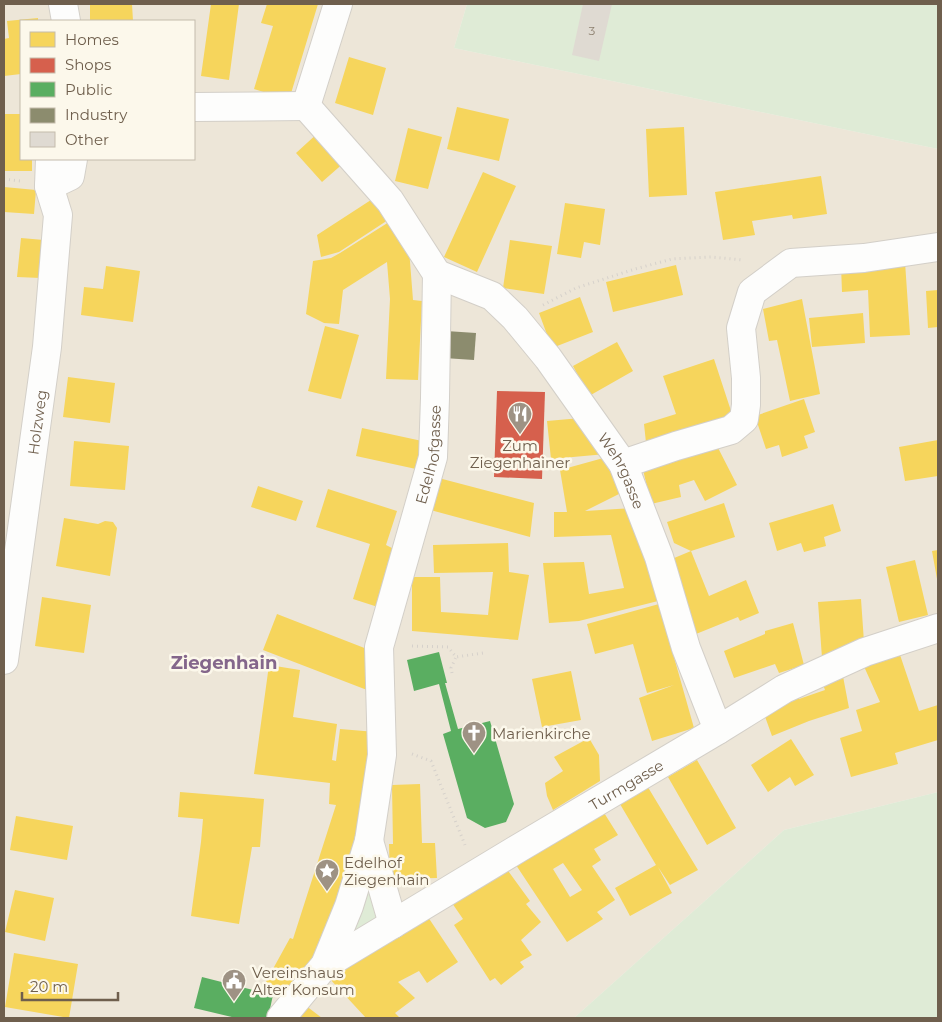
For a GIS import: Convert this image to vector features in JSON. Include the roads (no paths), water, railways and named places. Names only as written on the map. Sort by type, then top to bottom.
[{"type":"street","points":[[53,20],[56,4]]},
{"type":"street","points":[[63,4],[66,20]]},
{"type":"street","points":[[306,106],[338,4]]},
{"type":"street","points":[[195,107],[306,106],[390,201],[437,274]]},
{"type":"street","name":"Holzweg","points":[[4,660],[47,347],[58,214],[49,186],[50,160]]},
{"type":"street","points":[[49,186],[70,176],[73,160]]},
{"type":"street","points":[[623,464],[731,430],[744,419],[746,378],[741,328],[752,292],[791,263],[864,258],[938,247]]},
{"type":"street","name":"Wehrgasse","points":[[437,274],[492,296],[515,318],[548,358],[623,464],[659,557],[686,648],[718,730]]},
{"type":"street","name":"Edelhofgasse","points":[[281,1018],[325,965],[349,906],[369,841],[382,755],[379,647],[433,457],[437,274]]},
{"type":"street","name":"Turmgasse","points":[[325,965],[784,689],[864,652],[938,628]]},
{"type":"street","name":"Edelhofgasse","points":[[369,841],[393,924]]},
{"type":"place","name":"Zum Ziegenhainer","points":[[520,435]]},
{"type":"place","name":"Marienkirche","points":[[474,754]]},
{"type":"place","name":"Edelhof Ziegenhain","points":[[327,892]]},
{"type":"place","name":"Vereinshaus Alter Konsum","points":[[234,1002]]},
{"type":"district","name":"Ziegenhain","points":[[224,663]]}]
